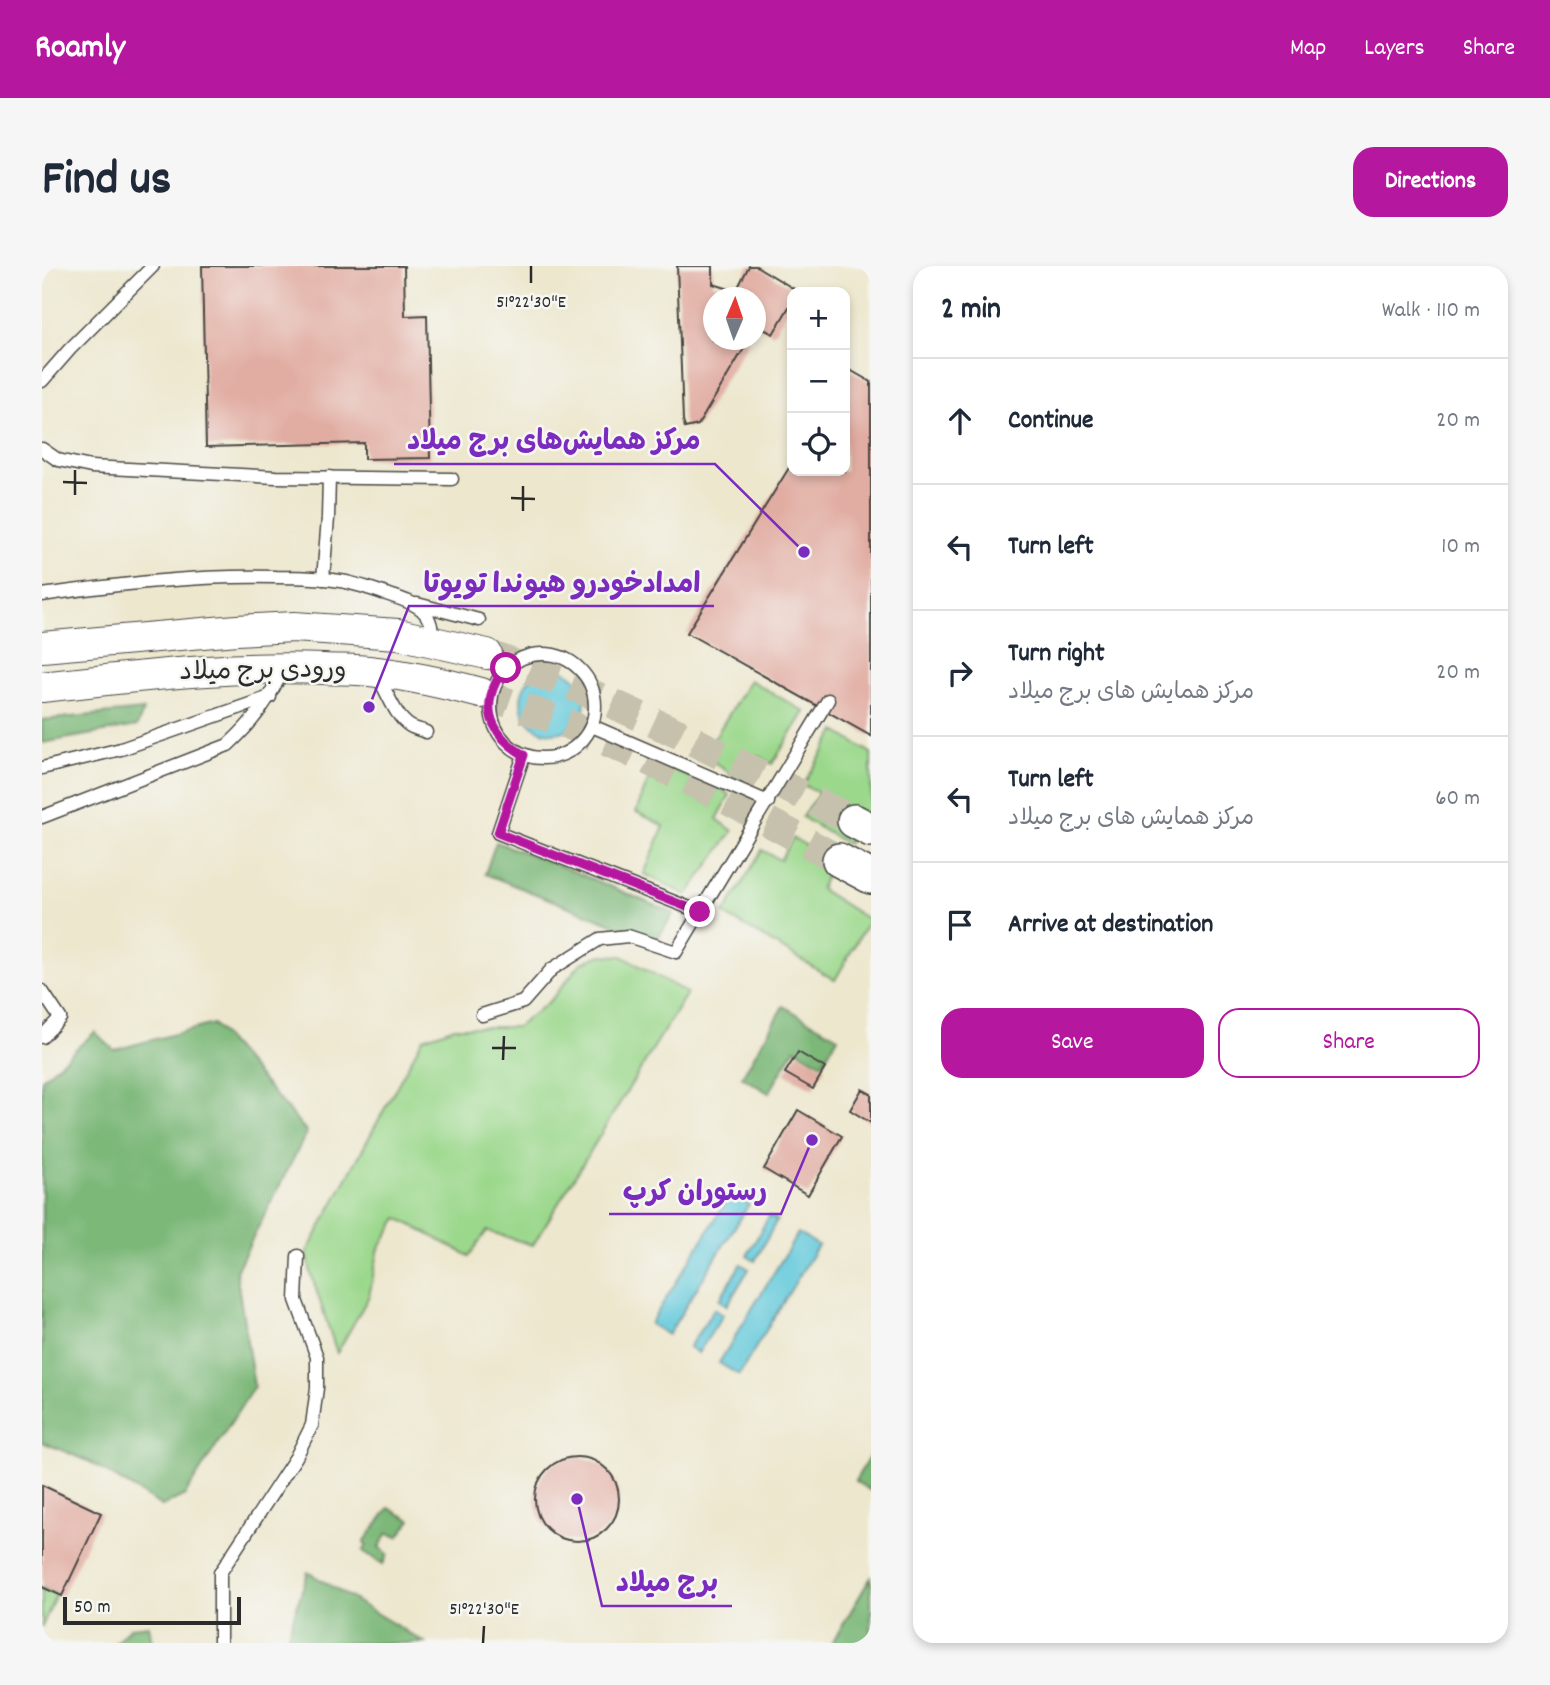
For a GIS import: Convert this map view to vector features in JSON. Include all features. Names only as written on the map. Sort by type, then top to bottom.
[{"type":"main road","points":[[839,860],[871,877]]},
{"type":"street","points":[[42,648],[294,627],[398,634],[487,654]]},
{"type":"street","points":[[284,668],[294,627]]},
{"type":"street","points":[[374,671],[380,632]]},
{"type":"street","name":"ورودی برج میلاد","points":[[42,687],[147,676],[284,668],[374,671],[411,676],[481,693]]},
{"type":"lane","points":[[42,380],[69,349],[153,266]]},
{"type":"lane","points":[[42,449],[58,460],[91,467],[276,477],[452,479]]},
{"type":"lane","points":[[323,579],[329,477]]},
{"type":"lane","points":[[42,595],[175,578],[257,576],[323,579],[365,587],[479,620]]},
{"type":"lane","points":[[413,603],[425,611],[431,621],[432,641]]},
{"type":"lane","points":[[538,653],[556,654],[573,662],[586,674],[594,691],[596,709],[592,726],[583,740],[556,757],[524,755],[510,747],[499,735],[491,718],[495,683],[506,668],[521,658],[538,653]]},
{"type":"lane","points":[[42,817],[228,745],[251,724],[270,697],[284,668]]},
{"type":"lane","points":[[374,671],[385,687],[393,707],[409,726],[426,732]]},
{"type":"lane","points":[[42,768],[121,749],[270,697]]},
{"type":"lane","points":[[482,1015],[523,1002],[551,968],[600,939],[628,936],[676,952],[828,700]]},
{"type":"lane","points":[[592,726],[768,802]]},
{"type":"lane","points":[[524,755],[498,833],[700,912]]},
{"type":"lane","points":[[42,991],[60,1018],[42,1037]]},
{"type":"lane","points":[[220,1643],[220,1573],[296,1457],[312,1424],[317,1388],[317,1357],[296,1300],[298,1256]]},
{"type":"green space","points":[[750,680],[805,712],[772,764],[758,756],[742,782],[704,755]]},
{"type":"green space","points":[[144,710],[137,726],[42,743],[42,720]]},
{"type":"green space","points":[[836,731],[871,753],[871,806],[847,844],[802,817],[819,793],[803,785]]},
{"type":"green space","points":[[656,760],[689,777],[692,772],[730,795],[717,819],[733,831],[687,895],[644,874],[664,826],[636,812]]},
{"type":"green space","points":[[793,838],[833,861],[820,889],[869,920],[835,980],[724,914],[762,850],[780,860]]},
{"type":"green space","points":[[496,842],[674,913],[656,941],[485,874]]},
{"type":"green space","points":[[601,955],[622,956],[687,993],[533,1245],[487,1231],[469,1256],[398,1218],[379,1248],[369,1296],[337,1353],[311,1274],[307,1252],[423,1038],[455,1027],[517,1027],[551,1000],[581,963]]},
{"type":"green space","points":[[783,1006],[838,1037],[822,1064],[795,1048],[769,1093],[742,1077]]},
{"type":"green space","points":[[213,1024],[307,1132],[236,1271],[254,1386],[185,1495],[162,1506],[88,1461],[42,1442],[42,1079],[95,1032],[114,1050]]},
{"type":"green space","points":[[871,1454],[871,1491],[855,1481]]},
{"type":"green space","points":[[389,1508],[411,1520],[398,1537],[388,1533],[379,1547],[388,1554],[383,1564],[363,1551],[367,1546],[364,1542]]},
{"type":"green space","points":[[308,1572],[425,1643],[285,1643]]},
{"type":"green space","points":[[871,1577],[871,1643],[832,1643]]},
{"type":"green space","points":[[42,1588],[56,1594],[42,1627]]},
{"type":"green space","points":[[149,1625],[152,1643],[115,1643],[130,1627]]},
{"type":"water","points":[[547,669],[559,669],[576,678],[583,689],[583,713],[576,724],[559,733],[547,733],[535,728],[526,719],[521,707],[521,695],[526,683],[535,674]]},
{"type":"water","points":[[731,1194],[749,1204],[668,1335],[650,1324]]},
{"type":"water","points":[[769,1216],[777,1220],[755,1261],[747,1256]]},
{"type":"water","points":[[798,1233],[818,1245],[739,1375],[719,1363]]},
{"type":"water","points":[[741,1264],[749,1269],[727,1305],[719,1300]]},
{"type":"water","points":[[714,1309],[723,1315],[698,1353],[689,1347]]},
{"type":"building","points":[[202,266],[404,266],[405,316],[427,315],[430,458],[364,459],[364,443],[206,447]]},
{"type":"building","points":[[677,266],[713,266],[713,284],[723,287],[703,287],[703,350],[743,350],[698,425],[685,428]]},
{"type":"building","points":[[749,266],[756,266],[791,287],[787,287],[787,310],[773,334],[766,330],[766,287],[738,287]]},
{"type":"building","points":[[850,370],[871,382],[871,736],[687,633],[787,471],[787,476],[850,476]]},
{"type":"building","points":[[798,1052],[825,1068],[813,1089],[785,1073]]},
{"type":"building","points":[[862,1089],[871,1094],[871,1123],[850,1110]]},
{"type":"building","points":[[798,1110],[842,1136],[808,1195],[764,1169]]},
{"type":"building","points":[[577,1457],[593,1460],[607,1469],[616,1483],[619,1499],[616,1515],[607,1529],[593,1538],[577,1541],[561,1538],[547,1529],[538,1515],[535,1499],[538,1483],[547,1469],[561,1460]]},
{"type":"building","points":[[42,1485],[101,1513],[62,1596],[42,1587]]},
{"type":"tunnel","points":[[487,654],[583,690],[679,734],[854,821]]},
{"type":"tunnel","points":[[481,693],[572,726],[640,757],[839,860]]},
{"type":"place","name":"مرکز همایش‌های برج میلاد","points":[[804,552]]},
{"type":"place","name":"امدادخودرو هیوندا تویوتا","points":[[369,707]]},
{"type":"place","name":"رستوران کرپ","points":[[812,1140]]},
{"type":"place","name":"برج میلاد","points":[[577,1499]]},
{"type":"route","points":[[506,668],[495,683],[491,718],[499,735],[510,747],[524,755],[498,833],[700,912]]}]
